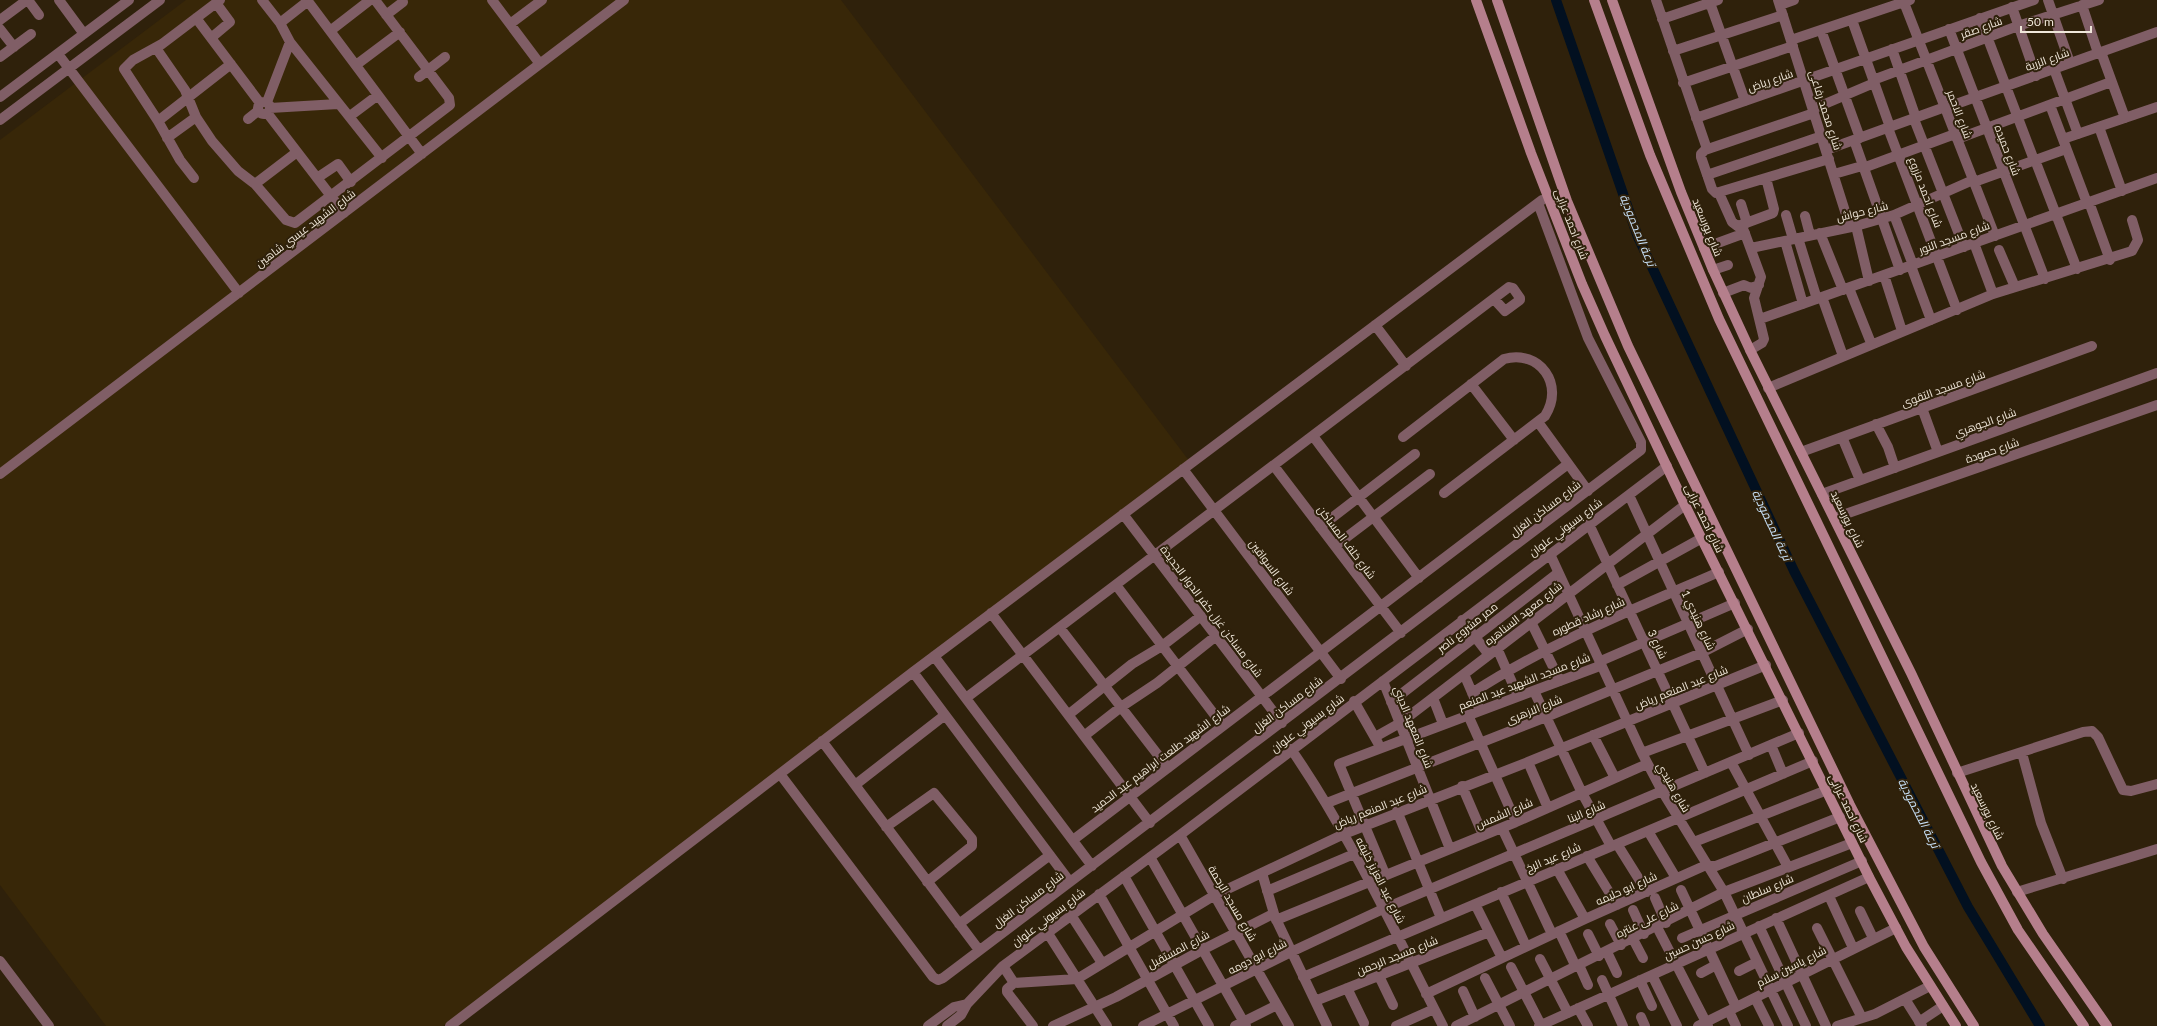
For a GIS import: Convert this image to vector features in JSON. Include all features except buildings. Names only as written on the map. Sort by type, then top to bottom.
[{"type":"main road","name":"شارع احمد عرابى","points":[[1476,0],[1548,196],[1585,291],[1685,505],[1766,665],[1869,877],[1896,928],[1930,986],[1956,1026]]},
{"type":"main road","name":"شارع احمد عرابى","points":[[1497,0],[1567,201],[1628,346],[1850,805],[1921,941],[1974,1026]]},
{"type":"main road","points":[[1594,0],[1629,101],[1663,189],[1750,384],[1981,862],[2018,930],[2084,1026]]},
{"type":"main road","name":"شارع بورسعيد","points":[[1612,0],[1644,94],[1704,248],[1723,294],[1768,388],[1911,673],[1984,831],[2017,892],[2107,1026]]},
{"type":"street","points":[[0,20],[27,0],[39,15]]},
{"type":"street","points":[[59,0],[84,34]]},
{"type":"street","points":[[1,94],[58,54],[129,0]]},
{"type":"street","points":[[0,120],[160,0]]},
{"type":"street","points":[[262,0],[280,23],[290,42],[382,158]]},
{"type":"street","points":[[330,31],[370,0]]},
{"type":"street","points":[[156,48],[189,96],[196,117],[212,141],[231,164],[255,184],[292,223],[298,222],[450,106],[451,100],[375,0]]},
{"type":"street","points":[[492,0],[540,64]]},
{"type":"street","points":[[510,24],[542,0]]},
{"type":"street","name":"شارع الشهيد عيسي شاهين","points":[[0,474],[624,0]]},
{"type":"street","points":[[1656,0],[1683,83],[1708,149],[1702,152],[1701,157],[1712,189],[1719,193],[1732,222],[1743,227]]},
{"type":"street","points":[[1673,51],[1722,35],[1794,0]]},
{"type":"street","name":"شارع رياض","points":[[1696,118],[2034,0]]},
{"type":"street","points":[[2048,0],[2070,63]]},
{"type":"street","name":"شارع صقر","points":[[1708,149],[1814,111],[1845,94],[1899,70],[2018,26],[2099,0]]},
{"type":"street","points":[[194,178],[124,70],[133,60],[156,48],[218,1],[230,22],[211,38]]},
{"type":"street","points":[[280,23],[308,1],[422,154]]},
{"type":"street","points":[[1662,19],[1713,1],[1722,35],[1745,101]]},
{"type":"street","points":[[1683,83],[1733,66],[1821,30],[1906,1]]},
{"type":"street","name":"شارع الاحمر","points":[[1906,1],[1919,40],[1994,236]]},
{"type":"street","points":[[386,15],[403,2]]},
{"type":"street","points":[[2082,6],[2125,118]]},
{"type":"street","name":"شارع محمد رفاعى","points":[[1780,7],[1834,174],[1853,226],[1869,281]]},
{"type":"street","points":[[2012,8],[2036,76]]},
{"type":"street","points":[[196,18],[344,213]]},
{"type":"street","points":[[1980,18],[2077,269]]},
{"type":"street","name":"شارع احمد مزروع","points":[[1852,20],[1898,155],[1938,256],[1957,310]]},
{"type":"street","points":[[0,28],[14,47]]},
{"type":"street","name":"شارع حميده","points":[[1948,29],[2045,278]]},
{"type":"street","points":[[1821,30],[1845,94],[1863,167],[1900,270]]},
{"type":"street","points":[[356,65],[400,32]]},
{"type":"street","name":"شارع الزربة","points":[[1719,193],[1766,178],[1828,154],[1857,139],[1889,127],[1975,98],[2157,32]]},
{"type":"street","points":[[0,57],[31,34]]},
{"type":"street","points":[[265,108],[290,42]]},
{"type":"street","points":[[1892,49],[1924,146],[1943,193],[1993,294]]},
{"type":"street","points":[[58,54],[238,294]]},
{"type":"street","points":[[419,77],[445,57]]},
{"type":"street","points":[[158,121],[231,64]]},
{"type":"street","points":[[2054,69],[2078,134]]},
{"type":"street","points":[[1834,174],[1863,167],[1924,146],[1986,128],[2111,82]]},
{"type":"street","points":[[350,116],[378,94]]},
{"type":"street","points":[[248,119],[265,108],[338,104]]},
{"type":"street","points":[[2050,105],[2110,260]]},
{"type":"street","name":"شارع حواش","points":[[1751,248],[1853,226],[1894,215],[1973,181],[2035,160],[2064,144],[2078,134],[2157,107]]},
{"type":"street","points":[[167,138],[196,117]]},
{"type":"street","points":[[2099,127],[2122,191]]},
{"type":"street","points":[[1707,175],[1822,136]]},
{"type":"street","points":[[255,184],[297,152]]},
{"type":"street","points":[[317,178],[336,164],[352,182]]},
{"type":"street","points":[[1704,248],[1743,227],[1770,215],[1774,211],[1766,178]]},
{"type":"street","name":"شارع مسجد النور","points":[[1760,319],[2157,178]]},
{"type":"street","points":[[450,1026],[912,672],[1548,196]]},
{"type":"street","name":"شارع مساكن الغزل","points":[[780,774],[935,979],[943,978],[1341,679],[1639,452],[1642,445],[1588,338],[1538,202]]},
{"type":"street","points":[[1741,204],[1743,227],[1761,279],[1754,298],[1760,319],[1763,341],[1750,350]]},
{"type":"street","points":[[1786,215],[1804,304]]},
{"type":"street","points":[[1894,215],[1931,320]]},
{"type":"street","points":[[1805,216],[1846,289],[1871,344]]},
{"type":"street","points":[[1768,388],[1993,294],[2110,260],[2132,251],[2138,240],[2132,220]]},
{"type":"street","points":[[1792,239],[1820,298],[1842,356]]},
{"type":"street","points":[[1999,250],[2015,287]]},
{"type":"street","points":[[1713,270],[1728,265]]},
{"type":"street","points":[[1884,275],[1902,331]]},
{"type":"street","points":[[1723,294],[1744,285],[1751,288],[1759,286]]},
{"type":"street","points":[[966,698],[1494,299]]},
{"type":"street","points":[[1374,325],[1406,366]]},
{"type":"street","name":"شارع مسجد التقوى","points":[[1801,452],[2092,346]]},
{"type":"street","points":[[1402,437],[1504,359],[1518,357],[1531,359],[1545,372],[1553,389],[1550,408],[1538,422],[1444,493]]},
{"type":"street","name":"شارع الجوهري","points":[[1822,494],[2157,373]]},
{"type":"street","points":[[1471,384],[1514,440]]},
{"type":"street","name":"شارع حمودة","points":[[1834,518],[2157,405]]},
{"type":"street","points":[[1922,408],[1938,452]]},
{"type":"street","points":[[1538,422],[1588,491]]},
{"type":"street","points":[[1876,424],[1888,447],[1895,468]]},
{"type":"street","points":[[1312,436],[1418,578]]},
{"type":"street","points":[[1842,437],[1860,480]]},
{"type":"street","points":[[1320,527],[1415,454]]},
{"type":"street","name":"شارع الشهيد طلعت ابراهيم عبد الحميد","points":[[1073,840],[1568,464]]},
{"type":"street","name":"شارع خلف المساكن","points":[[1274,466],[1401,633]]},
{"type":"street","name":"شارع بسيوني علوان","points":[[947,1026],[961,1015],[966,1004],[1003,966],[1180,835],[1354,701],[1383,681],[1667,466]]},
{"type":"street","name":"شارع السواقين","points":[[1183,469],[1341,679]]},
{"type":"street","points":[[1334,546],[1430,474]]},
{"type":"street","name":"شارع هنيدي 1","points":[[1629,495],[1749,754]]},
{"type":"street","name":"شارع معهد السناهره","points":[[1375,737],[1400,723],[1646,533],[1685,505]]},
{"type":"street","name":"شارع مساكن غزل كفر الدوار الجديدة","points":[[1123,514],[1282,723]]},
{"type":"street","name":"شارع 3","points":[[1589,524],[1705,773]]},
{"type":"street","points":[[1617,585],[1702,538]]},
{"type":"street","name":"شارع هنيدي","points":[[1550,554],[1642,753],[1662,791],[1724,892],[1788,1026]]},
{"type":"street","name":"شارع رشاد قطوره","points":[[1472,692],[1507,670],[1584,630],[1719,572]]},
{"type":"street","name":"ممر مشروع ناصر","points":[[1391,702],[1558,573]]},
{"type":"street","points":[[1116,585],[1223,726]]},
{"type":"street","name":"شارع مسجد الشهيد عبد المنعم","points":[[1351,794],[1339,765],[1406,738],[1597,667],[1603,660],[1688,625],[1735,603]]},
{"type":"street","points":[[991,613],[1150,823]]},
{"type":"street","points":[[1068,715],[1132,664],[1162,646],[1201,616]]},
{"type":"street","points":[[1462,620],[1489,655]]},
{"type":"street","points":[[1531,622],[1560,681]]},
{"type":"street","points":[[1060,628],[1168,768]]},
{"type":"street","name":"شارع الازهرى","points":[[1327,803],[1418,769],[1612,690],[1701,653],[1748,629]]},
{"type":"street","points":[[1084,736],[1121,707],[1157,683],[1216,636]]},
{"type":"street","points":[[1497,648],[1518,696]]},
{"type":"street","points":[[934,656],[1092,866]]},
{"type":"street","name":"شارع عبد المنعم رياض","points":[[1014,983],[1077,979],[1155,930],[1215,895],[1364,824],[1528,762],[1766,665]]},
{"type":"street","points":[[912,672],[1070,882]]},
{"type":"street","points":[[1464,674],[1480,711]]},
{"type":"street","name":"شارع المعهد الديني","points":[[1383,681],[1450,849]]},
{"type":"street","points":[[1534,690],[1596,820],[1651,895],[1676,964],[1704,1025]]},
{"type":"street","points":[[1433,698],[1443,724]]},
{"type":"street","points":[[1642,753],[1783,700]]},
{"type":"street","points":[[1354,701],[1381,748]]},
{"type":"street","points":[[855,785],[945,715]]},
{"type":"street","points":[[1468,715],[1516,822]]},
{"type":"street","points":[[1957,773],[2022,753],[2082,732],[2092,731],[2098,737],[2123,790],[2131,791],[2157,784]]},
{"type":"street","name":"شارع البنا","points":[[1383,909],[1430,891],[1799,733]]},
{"type":"street","points":[[1593,735],[1615,778]]},
{"type":"street","points":[[822,741],[979,950]]},
{"type":"street","points":[[1771,746],[1783,774]]},
{"type":"street","name":"شارع عبد العزيز خليفه","points":[[1291,750],[1327,803],[1443,1026]]},
{"type":"street","points":[[2022,753],[2041,823],[2063,879]]},
{"type":"street","name":"شارع عيد الرخ","points":[[1303,977],[1813,761]]},
{"type":"street","points":[[1528,762],[1548,808]]},
{"type":"street","points":[[1730,762],[1788,867]]},
{"type":"street","name":"شارع الشمس","points":[[1275,917],[1483,836],[1648,764]]},
{"type":"street","points":[[1462,786],[1483,836]]},
{"type":"street","points":[[1694,842],[1827,790]]},
{"type":"street","points":[[886,827],[934,792],[972,839],[972,846],[927,882]]},
{"type":"street","points":[[1351,794],[1385,874]]},
{"type":"street","points":[[1397,811],[1442,918]]},
{"type":"street","name":"شارع ابو حليمه","points":[[1426,994],[1616,905],[1651,895],[1676,878],[1704,866],[1716,866],[1840,817]]},
{"type":"street","points":[[1502,828],[1527,881],[1555,933],[1588,985]]},
{"type":"street","points":[[1648,831],[1676,878]]},
{"type":"street","name":"شارع مسجد الرحمة","points":[[1180,835],[1289,1026]]},
{"type":"street","name":"شارع على عنتره","points":[[1456,1026],[1474,1020],[1524,992],[1691,911],[1724,892],[1852,842]]},
{"type":"street","points":[[2017,892],[2157,849]]},
{"type":"street","points":[[1267,891],[1354,854]]},
{"type":"street","points":[[960,924],[1050,855]]},
{"type":"street","points":[[1587,856],[1616,905]]},
{"type":"street","points":[[1150,857],[1223,987],[1241,1025],[1277,1005]]},
{"type":"street","name":"شارع سلطان","points":[[1682,938],[1735,914],[1862,861]]},
{"type":"street","points":[[1557,869],[1585,919]]},
{"type":"street","points":[[1262,873],[1275,917],[1327,1026]]},
{"type":"street","points":[[1124,876],[1209,1026]]},
{"type":"street","name":"شارع حسن حسين","points":[[1540,1026],[1555,1023],[1568,1013],[1608,994],[1869,877]]},
{"type":"street","points":[[1681,890],[1716,965],[1733,1009],[1736,1026]]},
{"type":"street","points":[[1502,892],[1526,946]]},
{"type":"street","points":[[1099,894],[1174,1026]]},
{"type":"street","points":[[1829,896],[1853,948]]},
{"type":"street","points":[[1475,904],[1502,958]]},
{"type":"street","name":"شارع ابو دومه","points":[[1143,1026],[1291,952],[1383,909]]},
{"type":"street","points":[[1633,910],[1644,934]]},
{"type":"street","points":[[1860,910],[1873,938]]},
{"type":"street","points":[[1071,915],[1102,963]]},
{"type":"street","name":"شارع المستقبل","points":[[1053,1026],[1095,1007],[1148,980],[1236,932],[1275,917]]},
{"type":"street","points":[[1776,918],[1826,1026]]},
{"type":"street","points":[[1610,924],[1621,945]]},
{"type":"street","points":[[1759,926],[1806,1026]]},
{"type":"street","points":[[1817,928],[1862,1018]]},
{"type":"street","name":"شارع ياسين سلام","points":[[1704,1025],[1832,958],[1896,928]]},
{"type":"street","points":[[1047,932],[1107,1026]]},
{"type":"street","name":"شارع مسجد الرحمن","points":[[1315,1002],[1489,932]]},
{"type":"street","points":[[1588,934],[1618,973]]},
{"type":"street","points":[[1633,939],[1643,958]]},
{"type":"street","points":[[1540,959],[1568,1013]]},
{"type":"street","points":[[0,961],[49,1026]]},
{"type":"street","points":[[1739,971],[1757,962]]},
{"type":"street","points":[[1701,973],[1716,965]]},
{"type":"street","points":[[1003,966],[1014,983],[1006,989],[1007,992],[1033,1026]]},
{"type":"street","points":[[1511,967],[1540,1026]]},
{"type":"street","points":[[1652,975],[1677,1026]]},
{"type":"street","points":[[1379,976],[1393,1005]]},
{"type":"street","points":[[1485,978],[1510,1026]]},
{"type":"street","points":[[1602,980],[1623,1026]]},
{"type":"street","points":[[1640,980],[1652,1006]]},
{"type":"street","points":[[1840,1025],[1886,1009],[1930,986]]},
{"type":"street","points":[[1348,988],[1364,1023]]},
{"type":"street","points":[[1463,991],[1474,1020]]},
{"type":"street","points":[[1755,998],[1766,1025]]},
{"type":"street","points":[[1904,999],[1921,1024],[1943,1006]]},
{"type":"street","name":"شارع بسيوني علوان","points":[[928,1026],[954,1007],[966,1004]]},
{"type":"street","points":[[1578,1008],[1588,1026]]},
{"type":"street","points":[[1396,1026],[1434,1009]]},
{"type":"shaded area","points":[[186,0],[841,0],[1190,462],[443,1026],[106,1026],[0,885],[0,140]]},
{"type":"waterway","name":"ترعة المحمودية","points":[[1556,0],[1638,237],[1794,571],[1968,907],[2040,1026]]}]
